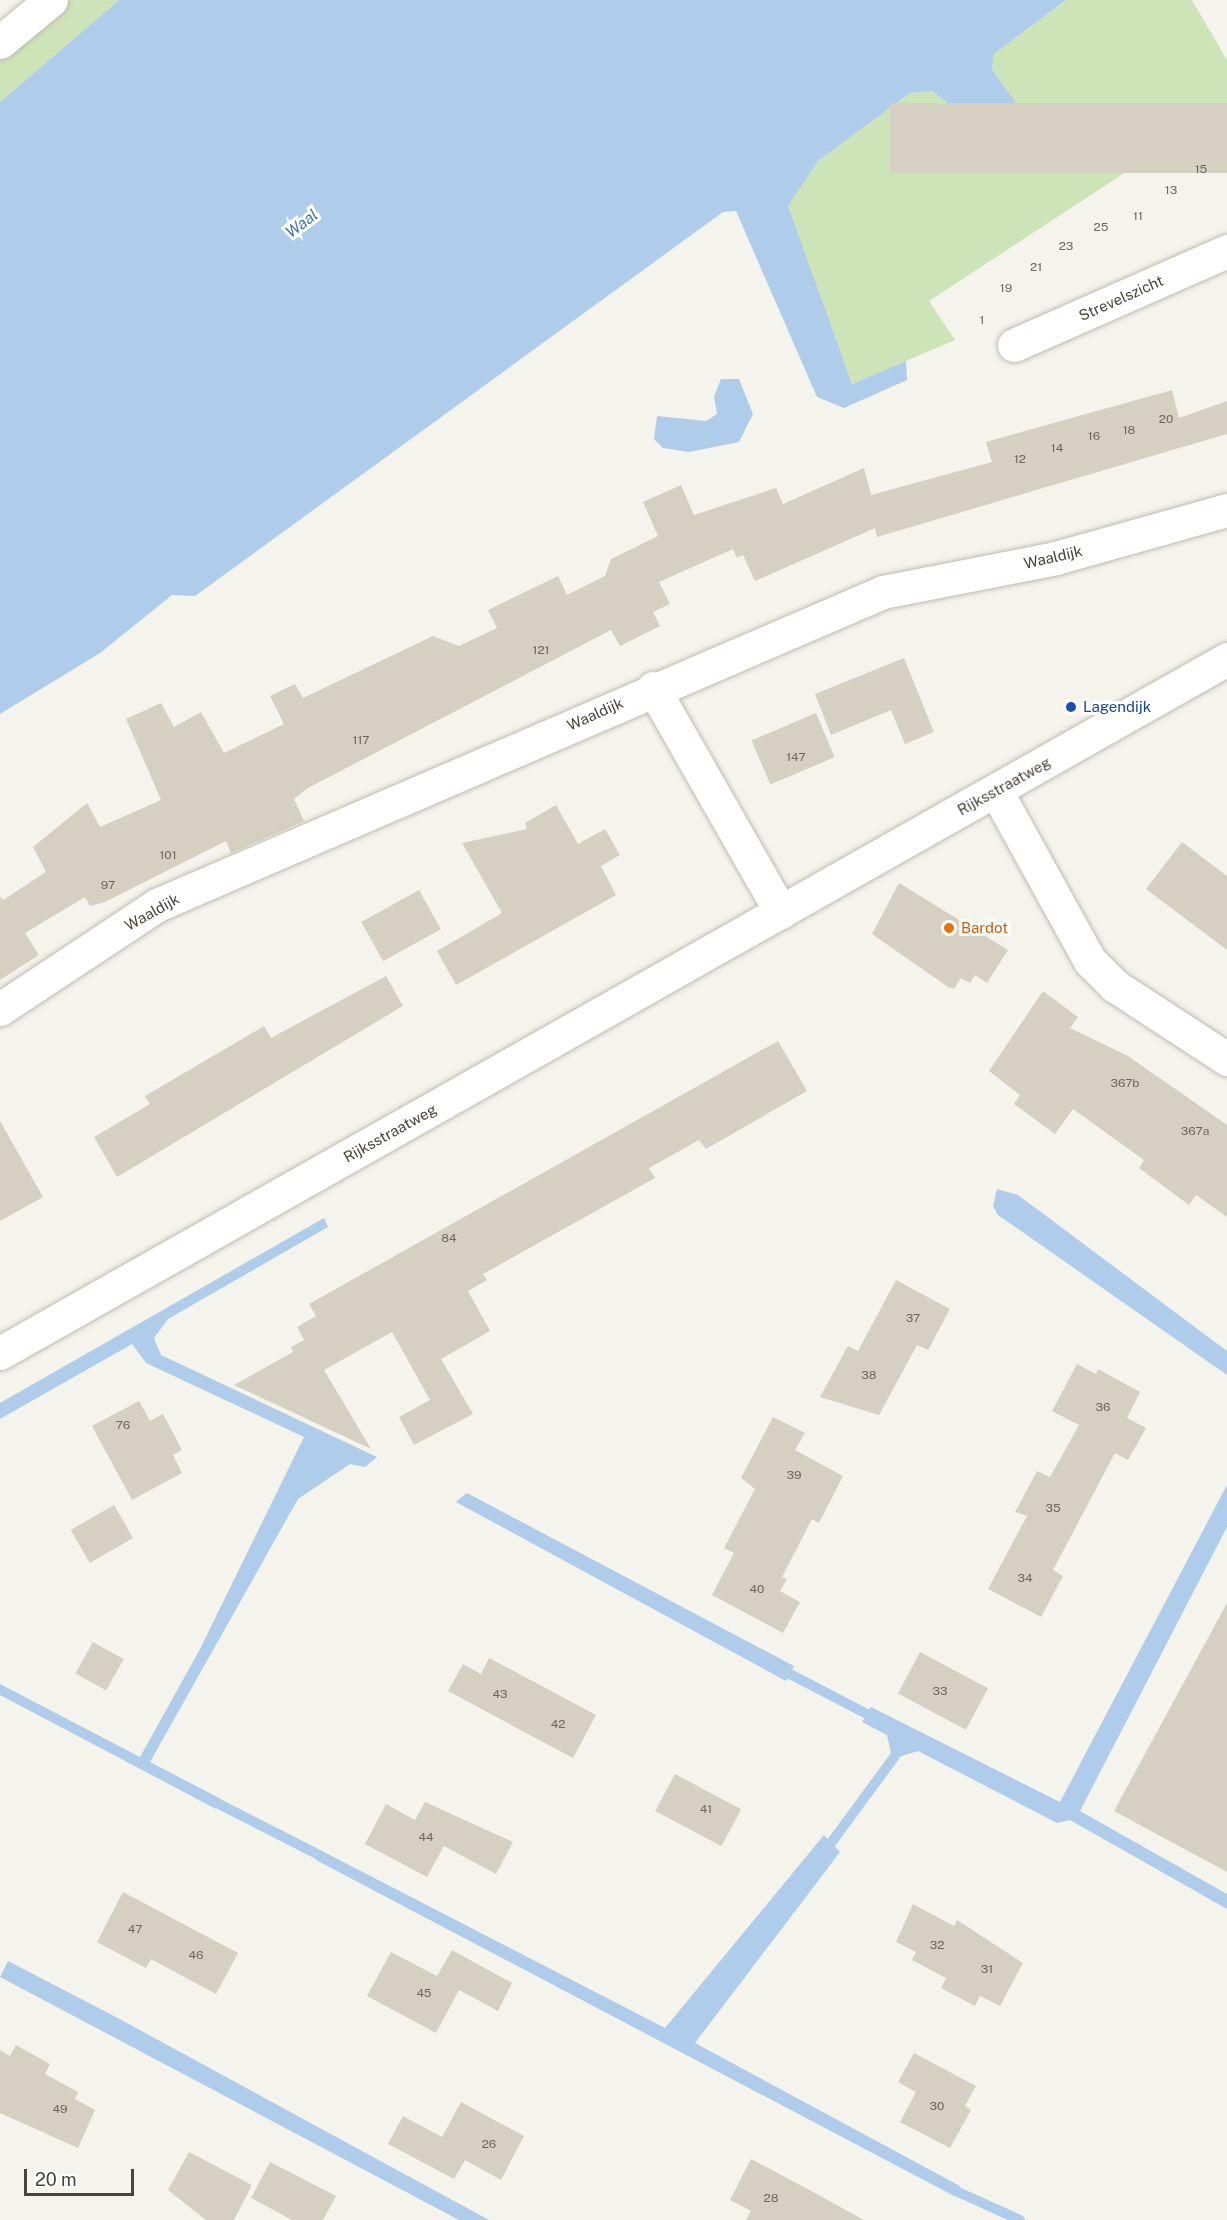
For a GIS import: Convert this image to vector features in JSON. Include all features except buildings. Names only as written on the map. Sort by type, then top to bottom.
[{"type":"street","points":[[0,42],[51,0]]},
{"type":"street","name":"Strevelszicht","points":[[1014,345],[1227,251]]},
{"type":"street","name":"Waaldijk","points":[[0,1009],[157,906],[653,688],[883,592],[1056,558],[1227,510]]},
{"type":"street","name":"Rijksstraatweg","points":[[0,1353],[1227,659]]},
{"type":"street","points":[[653,688],[781,912]]},
{"type":"street","points":[[996,791],[1090,961],[1115,986],[1227,1059]]},
{"type":"green space","points":[[61,0],[119,0],[0,102],[0,51]]},
{"type":"green space","points":[[1066,0],[1192,0],[1227,60],[1227,106],[929,301],[955,340],[852,384],[792,223],[788,206],[797,187],[818,161],[910,93],[932,91],[949,104],[988,156],[1030,125],[992,69],[994,54]]},
{"type":"water","name":"Waal","points":[[119,0],[1066,0],[994,54],[992,69],[1031,125],[988,156],[949,104],[932,91],[910,93],[818,161],[788,206],[852,384],[906,361],[907,380],[844,408],[817,397],[736,211],[723,212],[195,596],[172,595],[100,653],[0,714],[0,102]]},
{"type":"water","points":[[721,379],[739,379],[753,414],[739,442],[689,452],[663,448],[654,439],[657,416],[706,421],[717,414],[714,396]]},
{"type":"water","points":[[997,1189],[1018,1195],[1227,1351],[1227,1375],[998,1215],[993,1206]]},
{"type":"water","points":[[324,1218],[328,1227],[168,1319],[154,1338],[161,1355],[377,1457],[365,1467],[350,1464],[298,1499],[150,1762],[221,1799],[216,1809],[0,1695],[0,1684],[140,1757],[200,1649],[304,1437],[146,1363],[132,1344],[0,1419],[0,1403]]},
{"type":"water","points":[[1227,1485],[1227,1527],[1080,1811],[1227,1894],[1227,1909],[1070,1820],[1057,1823],[918,1751],[899,1757],[891,1754],[887,1735],[862,1722],[871,1707],[1060,1802]]},
{"type":"water","points":[[467,1493],[794,1666],[786,1681],[456,1502]]},
{"type":"water","points":[[824,1835],[840,1852],[695,2043],[960,2186],[956,2197],[316,1860],[320,1850],[665,2028]]},
{"type":"water","points":[[8,1961],[114,2016],[489,2220],[459,2220],[0,1977]]},
{"type":"waterway","points":[[790,1674],[867,1714]]},
{"type":"waterway","points":[[831,1843],[895,1756]]},
{"type":"waterway","points":[[219,1804],[317,1854]]},
{"type":"waterway","points":[[958,2192],[1020,2220]]},
{"type":"place","name":"Lagendijk","points":[[1071,707]]},
{"type":"place","name":"Bardot","points":[[949,928]]}]
